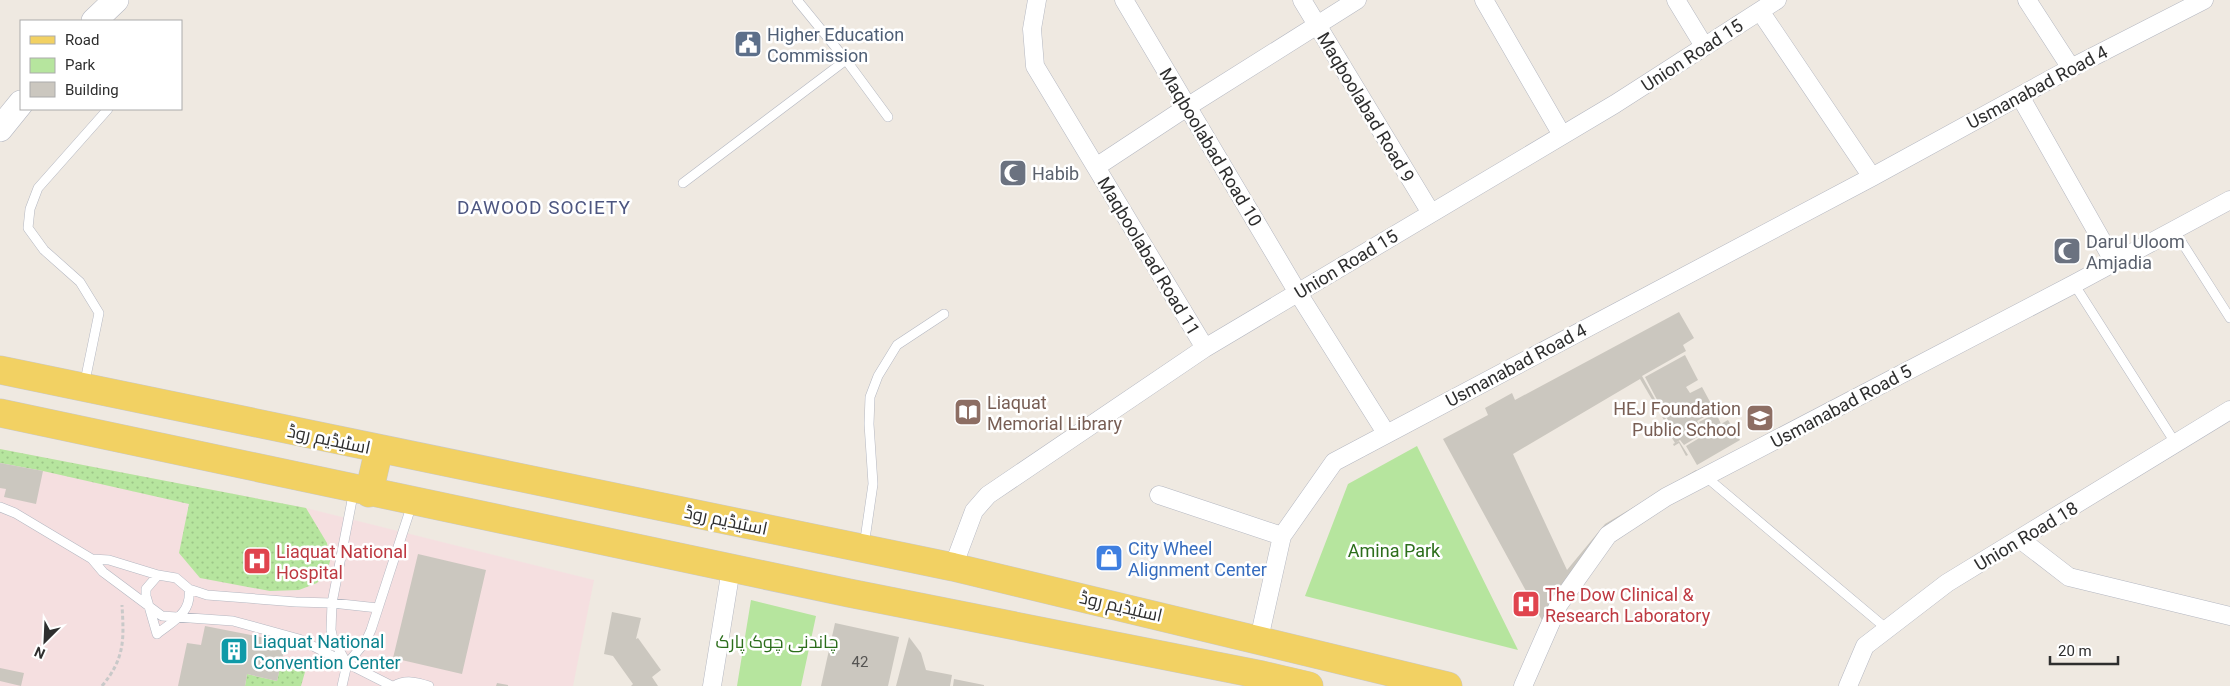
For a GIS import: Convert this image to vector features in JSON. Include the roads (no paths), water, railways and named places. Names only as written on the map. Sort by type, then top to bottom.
[{"type":"main road","points":[[95,20],[116,0]]},
{"type":"main road","points":[[0,129],[20,104]]},
{"type":"main road","name":"اسٹیڈیم روڈ","points":[[0,370],[953,567],[1259,639],[1448,686]]},
{"type":"main road","points":[[0,413],[1260,680],[1309,686]]},
{"type":"main road","points":[[362,491],[379,449]]},
{"type":"street","name":"Maqboolabad Road 11","points":[[1037,0],[1032,29],[1035,66],[1205,348]]},
{"type":"street","name":"Maqboolabad Road 10","points":[[1124,0],[1298,293]]},
{"type":"street","name":"Maqboolabad Road 9","points":[[1302,0],[1431,213]]},
{"type":"street","points":[[1096,167],[1357,0]]},
{"type":"street","points":[[1484,0],[1562,135]]},
{"type":"street","points":[[1676,0],[1704,46]]},
{"type":"street","name":"Union Road 15","points":[[953,567],[974,511],[988,495],[1205,348],[1562,135],[1777,0]]},
{"type":"street","points":[[2026,0],[2071,68]]},
{"type":"street","name":"Usmanabad Road 4","points":[[1259,639],[1282,536],[1334,462],[1872,177],[2071,68],[2204,0]]},
{"type":"street","points":[[1760,11],[1872,177]]},
{"type":"street","points":[[2020,96],[2114,262]]},
{"type":"street","name":"Usmanabad Road 5","points":[[1523,686],[1559,604],[1608,535],[1666,497],[2074,284],[2230,200]]},
{"type":"street","points":[[1298,293],[1386,433]]},
{"type":"street","name":"Union Road 18","points":[[1848,686],[1865,646],[1947,583],[2021,540],[2230,410]]},
{"type":"street","points":[[1159,495],[1282,536]]},
{"type":"street","points":[[2021,540],[2069,577],[2230,616]]},
{"type":"street","points":[[712,686],[731,569]]},
{"type":"lane","points":[[797,0],[846,60],[888,117]]},
{"type":"lane","points":[[683,183],[846,60]]},
{"type":"lane","points":[[84,388],[98,313],[80,282],[44,250],[28,228],[30,209],[38,188],[107,110]]},
{"type":"lane","points":[[2174,230],[2230,318]]},
{"type":"lane","points":[[2074,284],[2176,444]]},
{"type":"lane","points":[[863,548],[873,484],[869,424],[870,397],[878,376],[897,345],[944,314]]},
{"type":"lane","points":[[1706,476],[1887,629]]},
{"type":"lane","points":[[347,664],[333,640],[331,630],[332,603],[362,491]]},
{"type":"lane","points":[[342,686],[347,664],[366,641],[413,502]]},
{"type":"lane","points":[[0,507],[15,513],[92,559],[103,572],[162,616],[233,620],[298,638],[393,686],[400,682],[429,686]]},
{"type":"lane","points":[[92,559],[109,560],[158,575],[176,578],[189,589],[207,595],[378,608]]},
{"type":"lane","points":[[158,575],[146,589],[146,596],[157,634],[189,605],[189,589]]},
{"type":"place","name":"Higher Education Commission","points":[[748,44]]},
{"type":"place","name":"Habib","points":[[1013,173]]},
{"type":"place","name":"Darul Uloom Amjadia","points":[[2067,251]]},
{"type":"place","name":"Liaquat Memorial Library","points":[[968,412]]},
{"type":"place","name":"HEJ Foundation Public School","points":[[1760,418]]},
{"type":"place","name":"City Wheel Alignment Center","points":[[1109,558]]},
{"type":"place","name":"Liaquat National Hospital","points":[[257,561]]},
{"type":"place","name":"The Dow Clinical & Research Laboratory","points":[[1526,604]]},
{"type":"place","name":"Liaquat National Convention Center","points":[[234,651]]},
{"type":"district","name":"DAWOOD SOCIETY","points":[[544,207]]},
{"type":"park label","name":"Amina Park","points":[[1394,550]]},
{"type":"park label","name":"چاندنی چوک پارک","points":[[777,641]]}]
